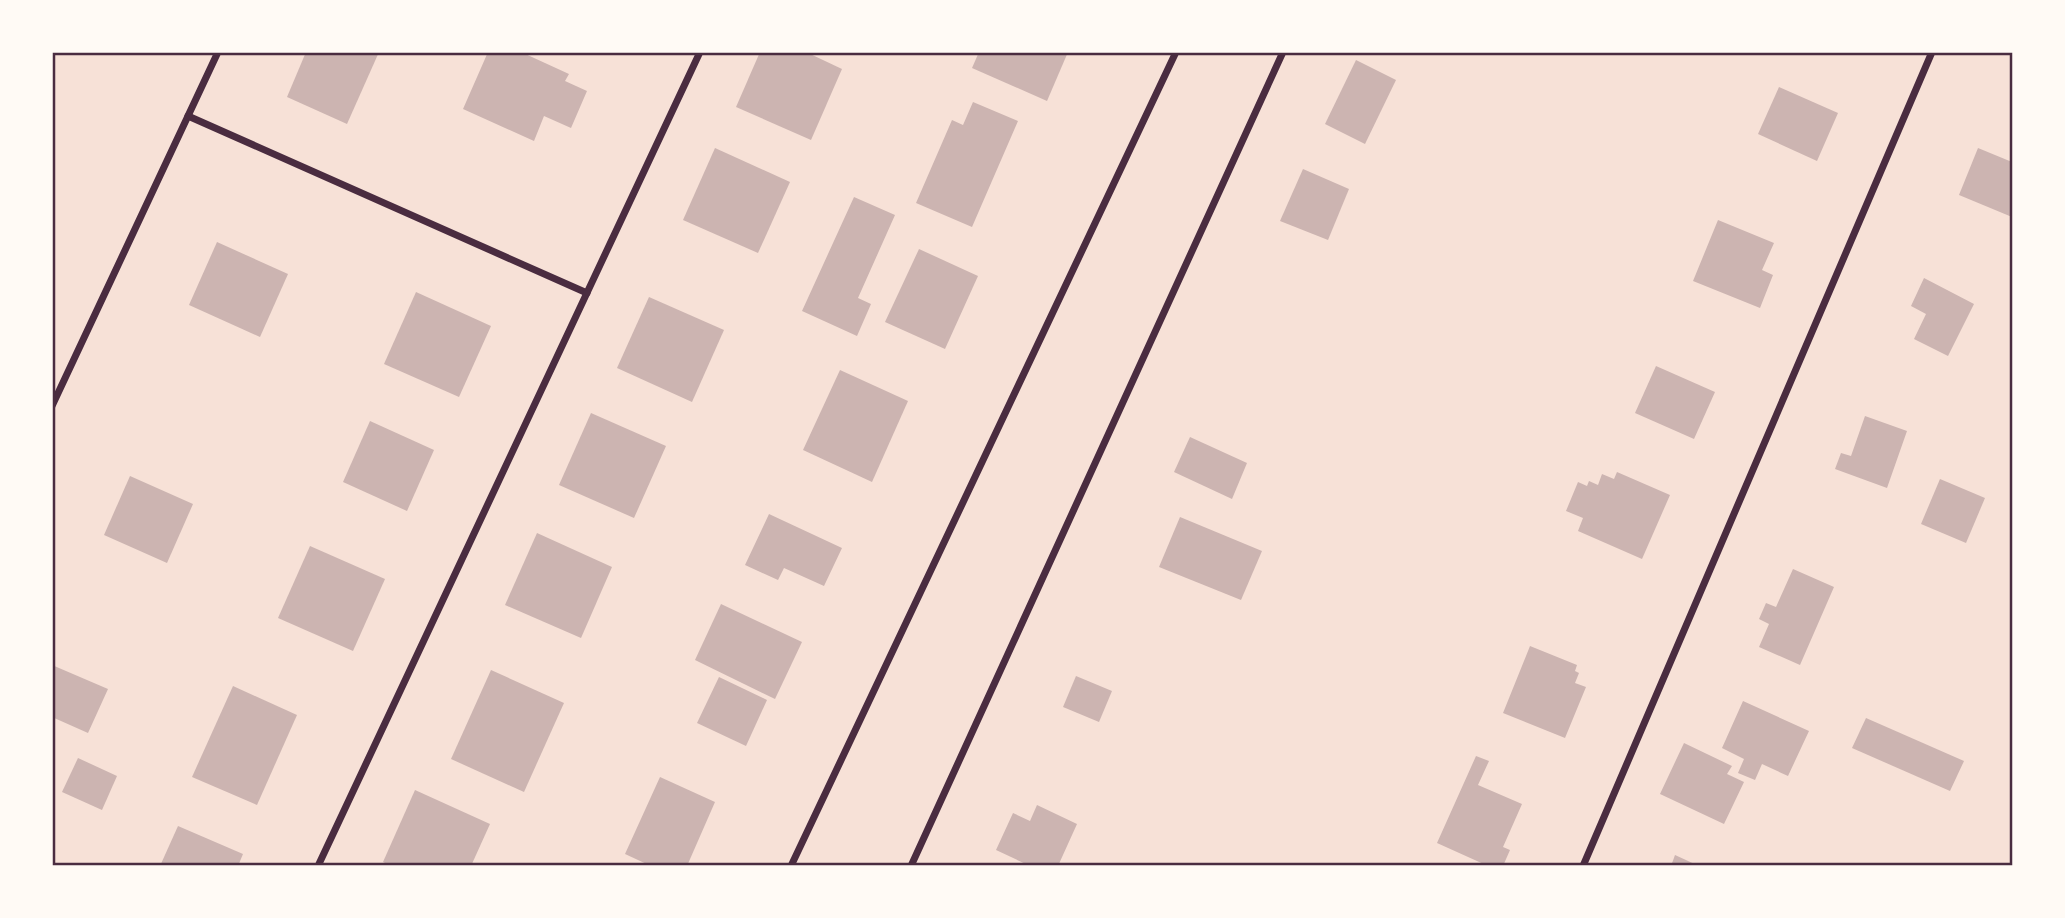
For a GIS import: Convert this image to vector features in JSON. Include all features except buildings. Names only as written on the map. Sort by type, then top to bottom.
[{"type":"street","points":[[52,406],[218,52]]},
{"type":"street","points":[[318,866],[700,52]]},
{"type":"street","points":[[791,866],[1176,52]]},
{"type":"street","points":[[911,866],[1283,52]]},
{"type":"street","points":[[1583,866],[1932,52]]},
{"type":"street","points":[[188,116],[587,293]]}]
